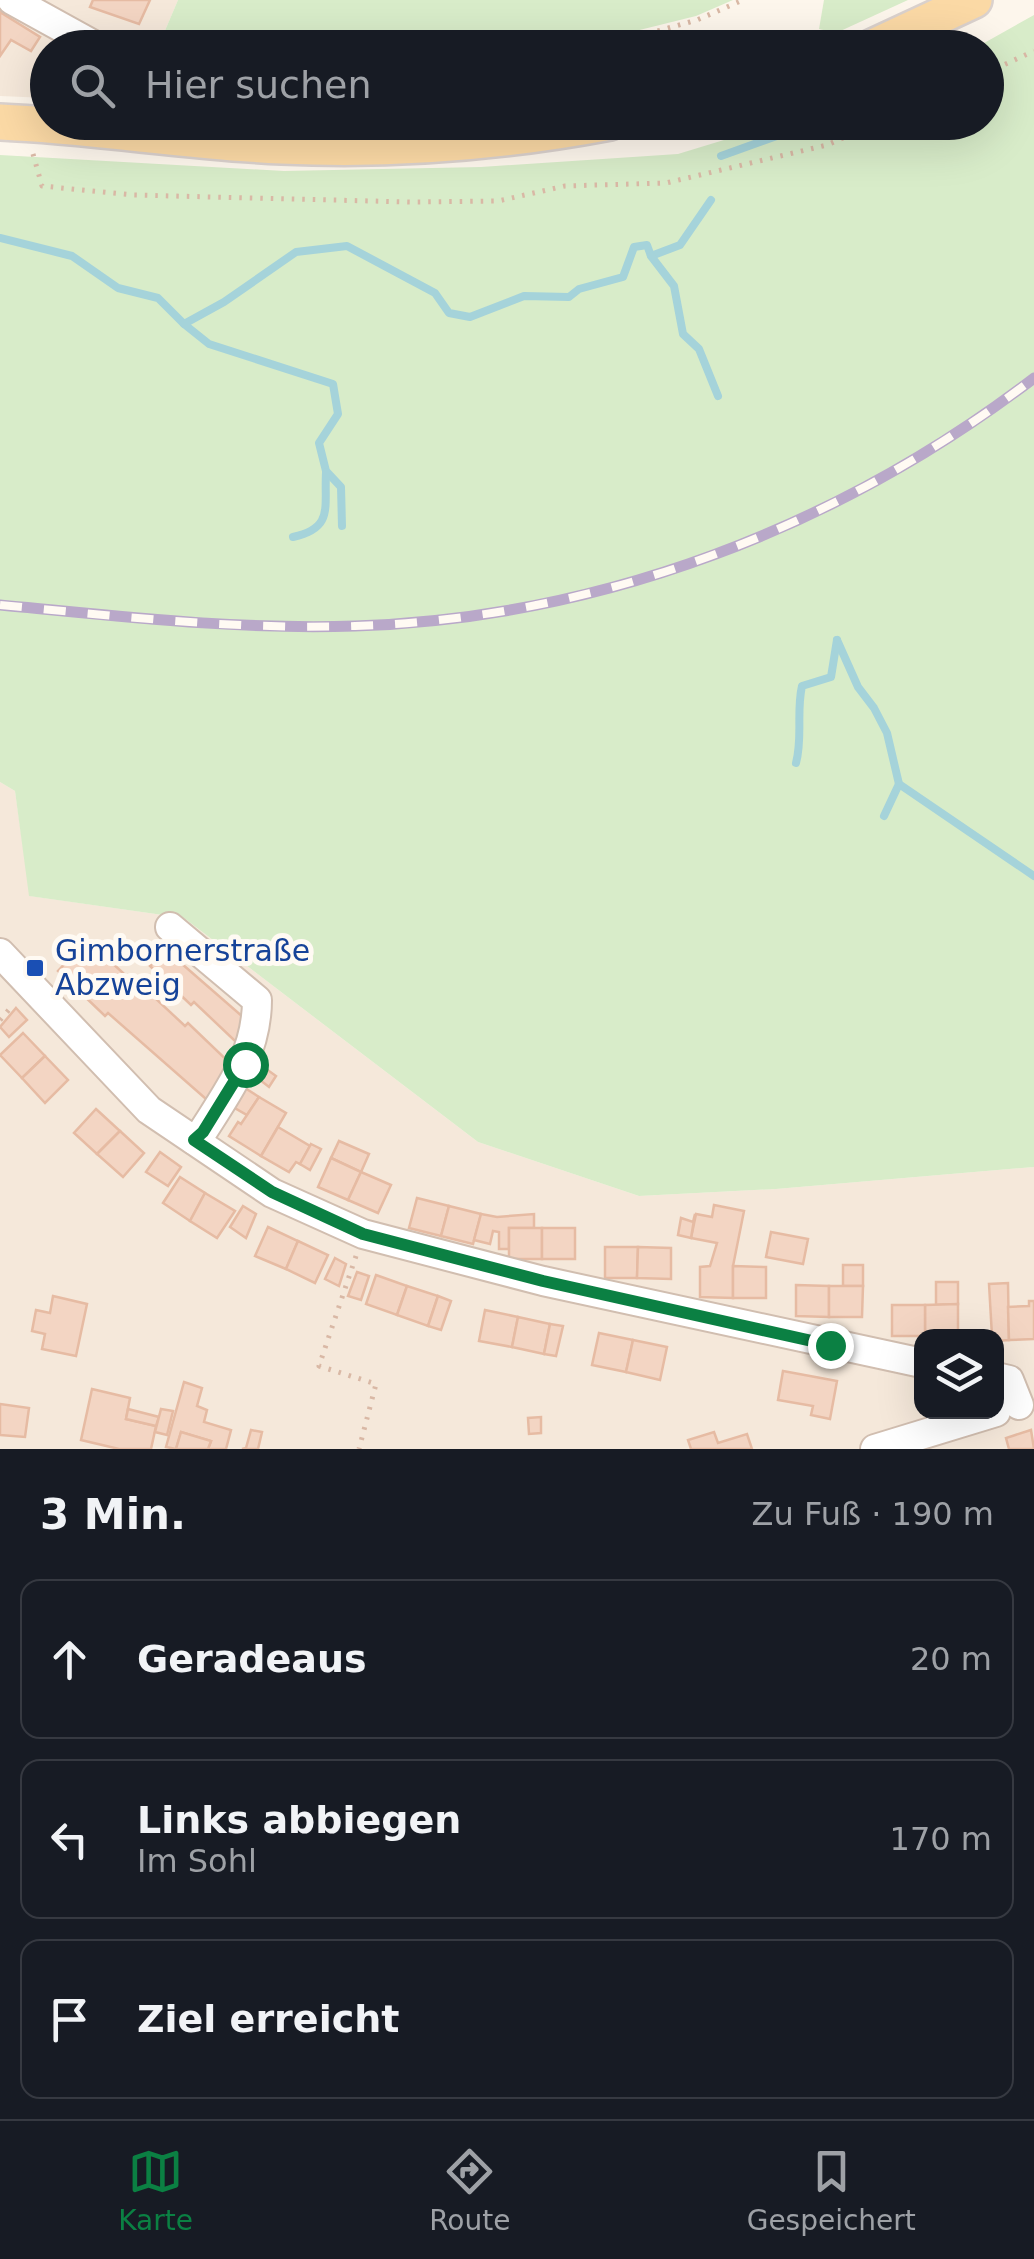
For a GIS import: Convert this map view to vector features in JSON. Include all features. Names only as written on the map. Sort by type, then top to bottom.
[{"type":"main road","points":[[910,30],[974,0]]},
{"type":"main road","points":[[213,140],[283,146],[478,140]]},
{"type":"street","points":[[12,0],[66,30]]},
{"type":"street","points":[[170,927],[257,1000],[257,1025],[245,1064],[203,1132],[194,1140]]},
{"type":"street","points":[[0,954],[149,1110],[272,1192],[363,1234],[543,1281],[914,1361]]},
{"type":"street","points":[[875,1449],[1011,1407],[1009,1380],[1004,1379]]},
{"type":"path","points":[[661,30],[743,0]]},
{"type":"path","points":[[1004,65],[1034,52]]},
{"type":"path","points":[[13,123],[42,186],[133,195],[411,202],[498,202],[565,186],[666,183],[839,140]]},
{"type":"path","points":[[359,1449],[376,1384],[319,1366],[363,1234]]},
{"type":"shaded area","points":[[0,0],[178,0],[165,30],[30,30],[30,97],[0,96]]},
{"type":"shaded area","points":[[0,782],[15,791],[30,896],[184,918],[478,1142],[639,1196],[776,1189],[1034,1167],[1034,1449],[0,1449]]},
{"type":"green space","points":[[178,0],[733,0],[696,16],[640,30],[165,30]]},
{"type":"green space","points":[[824,0],[908,0],[843,30],[819,29]]},
{"type":"green space","points":[[1034,15],[1034,1167],[776,1189],[639,1196],[478,1142],[184,918],[29,896],[15,791],[0,782],[0,155],[284,171],[481,167],[678,154],[724,140],[1004,140],[1004,32]]},
{"type":"building","points":[[93,0],[150,0],[139,24],[90,7]]},
{"type":"building","points":[[0,12],[30,31],[30,50],[11,40],[0,56]]},
{"type":"building","points":[[87,940],[185,1026],[188,1023],[235,1068],[206,1099],[108,1013],[105,1016],[58,971]]},
{"type":"building","points":[[166,950],[251,1024],[235,1041],[150,966]]},
{"type":"building","points":[[16,1008],[27,1020],[9,1037],[0,1027]]},
{"type":"building","points":[[23,1033],[45,1056],[22,1078],[0,1055]]},
{"type":"building","points":[[45,1056],[68,1080],[45,1103],[22,1078]]},
{"type":"building","points":[[262,1066],[276,1076],[269,1087],[255,1076]]},
{"type":"building","points":[[245,1088],[259,1097],[247,1115],[233,1107]]},
{"type":"building","points":[[259,1097],[286,1113],[261,1156],[229,1136]]},
{"type":"building","points":[[96,1109],[120,1131],[97,1154],[74,1133]]},
{"type":"building","points":[[278,1127],[310,1146],[300,1164],[296,1162],[289,1172],[261,1156]]},
{"type":"building","points":[[120,1131],[144,1153],[123,1177],[97,1154]]},
{"type":"building","points":[[339,1141],[369,1154],[361,1172],[331,1158]]},
{"type":"building","points":[[311,1144],[321,1149],[310,1170],[300,1164]]},
{"type":"building","points":[[160,1152],[181,1167],[168,1186],[146,1172]]},
{"type":"building","points":[[331,1158],[361,1172],[348,1200],[318,1187]]},
{"type":"building","points":[[361,1172],[391,1185],[378,1213],[348,1200]]},
{"type":"building","points":[[180,1177],[205,1193],[190,1221],[163,1203]]},
{"type":"building","points":[[205,1193],[235,1211],[217,1238],[190,1221]]},
{"type":"building","points":[[417,1198],[449,1206],[441,1236],[409,1228]]},
{"type":"building","points":[[714,1205],[744,1211],[733,1266],[733,1298],[700,1297],[700,1267],[710,1266],[717,1243],[691,1238],[696,1214],[712,1217]]},
{"type":"building","points":[[243,1206],[256,1214],[246,1238],[230,1227]]},
{"type":"building","points":[[449,1206],[481,1214],[473,1244],[441,1236]]},
{"type":"building","points":[[481,1214],[534,1214],[534,1228],[509,1228],[509,1249],[499,1249],[499,1232],[493,1231],[490,1244],[474,1240]]},
{"type":"building","points":[[695,1214],[691,1238],[678,1235],[681,1218],[693,1222]]},
{"type":"building","points":[[268,1227],[298,1241],[286,1269],[255,1256]]},
{"type":"building","points":[[509,1228],[542,1228],[542,1259],[509,1259]]},
{"type":"building","points":[[542,1228],[575,1228],[575,1259],[542,1259]]},
{"type":"building","points":[[771,1232],[808,1239],[803,1264],[766,1257]]},
{"type":"building","points":[[298,1241],[328,1255],[315,1283],[286,1269]]},
{"type":"building","points":[[605,1247],[638,1247],[637,1278],[605,1278]]},
{"type":"building","points":[[638,1247],[671,1248],[671,1279],[637,1278]]},
{"type":"building","points":[[335,1258],[346,1264],[339,1286],[325,1279]]},
{"type":"building","points":[[843,1265],[863,1265],[863,1286],[843,1286]]},
{"type":"building","points":[[733,1266],[766,1267],[766,1298],[733,1298]]},
{"type":"building","points":[[357,1272],[369,1276],[361,1300],[348,1296]]},
{"type":"building","points":[[376,1275],[407,1286],[397,1315],[366,1304]]},
{"type":"building","points":[[936,1282],[958,1282],[958,1304],[936,1305]]},
{"type":"building","points":[[1008,1283],[1009,1340],[1004,1340],[1004,1329],[992,1329],[989,1284]]},
{"type":"building","points":[[796,1285],[829,1286],[829,1317],[796,1316]]},
{"type":"building","points":[[407,1286],[438,1296],[428,1326],[397,1315]]},
{"type":"building","points":[[829,1286],[863,1286],[862,1317],[829,1317]]},
{"type":"building","points":[[53,1296],[87,1304],[76,1356],[42,1349],[45,1334],[32,1331],[36,1310],[50,1313]]},
{"type":"building","points":[[438,1296],[451,1301],[441,1330],[428,1326]]},
{"type":"building","points":[[1029,1301],[1034,1301],[1034,1339],[1009,1340],[1008,1307],[1029,1306]]},
{"type":"building","points":[[958,1304],[958,1329],[925,1329],[925,1305]]},
{"type":"building","points":[[892,1305],[925,1305],[925,1329],[914,1329],[914,1336],[892,1336]]},
{"type":"building","points":[[485,1310],[518,1317],[512,1347],[479,1341]]},
{"type":"building","points":[[518,1317],[550,1324],[544,1354],[512,1347]]},
{"type":"building","points":[[550,1324],[563,1326],[556,1356],[544,1354]]},
{"type":"building","points":[[599,1333],[633,1340],[626,1372],[592,1365]]},
{"type":"building","points":[[633,1340],[667,1347],[660,1380],[626,1372]]},
{"type":"building","points":[[783,1371],[837,1381],[830,1419],[811,1415],[813,1406],[778,1400]]},
{"type":"building","points":[[184,1382],[202,1388],[197,1406],[207,1410],[204,1422],[231,1430],[226,1449],[208,1449],[211,1441],[181,1432],[176,1449],[166,1447]]},
{"type":"building","points":[[92,1389],[130,1398],[126,1419],[156,1426],[151,1449],[119,1449],[81,1440]]},
{"type":"building","points":[[0,1404],[29,1408],[25,1437],[0,1435]]},
{"type":"building","points":[[128,1409],[159,1417],[156,1426],[126,1419]]},
{"type":"building","points":[[161,1409],[173,1411],[167,1435],[155,1432]]},
{"type":"building","points":[[541,1417],[541,1433],[529,1434],[528,1418]]},
{"type":"building","points":[[251,1430],[262,1432],[258,1449],[242,1449],[246,1448]]},
{"type":"building","points":[[1031,1430],[1034,1449],[1009,1449],[1006,1438]]},
{"type":"building","points":[[181,1432],[211,1441],[208,1449],[176,1449]]},
{"type":"building","points":[[714,1432],[718,1443],[747,1434],[752,1449],[691,1449],[688,1440]]},
{"type":"waterway","points":[[721,156],[766,140]]},
{"type":"waterway","points":[[0,238],[72,256],[118,288],[158,298],[184,324],[224,302],[296,252],[347,246],[435,293],[449,313],[470,317],[524,296],[569,297],[579,289],[623,277],[634,247],[647,245],[651,256],[680,245],[711,200]]},
{"type":"waterway","points":[[651,256],[674,286],[683,334],[699,349],[718,396]]},
{"type":"waterway","points":[[184,324],[209,344],[333,384],[338,414],[319,443],[326,471],[341,487],[342,526]]},
{"type":"waterway","points":[[293,537],[321,522],[326,472]]},
{"type":"waterway","points":[[837,640],[858,687],[887,733],[899,784],[1034,876]]},
{"type":"waterway","points":[[796,763],[802,686],[831,677],[837,640]]},
{"type":"waterway","points":[[884,816],[899,784]]},
{"type":"railway","points":[[0,605],[177,621],[310,627],[447,619],[537,605],[627,583],[714,555],[798,520],[959,431],[1034,378]]},
{"type":"place","name":"Gimbornerstraße Abzweig","points":[[35,968]]},
{"type":"route","points":[[245,1064],[203,1132],[194,1140],[272,1192],[363,1234],[543,1281],[830,1345]]}]
